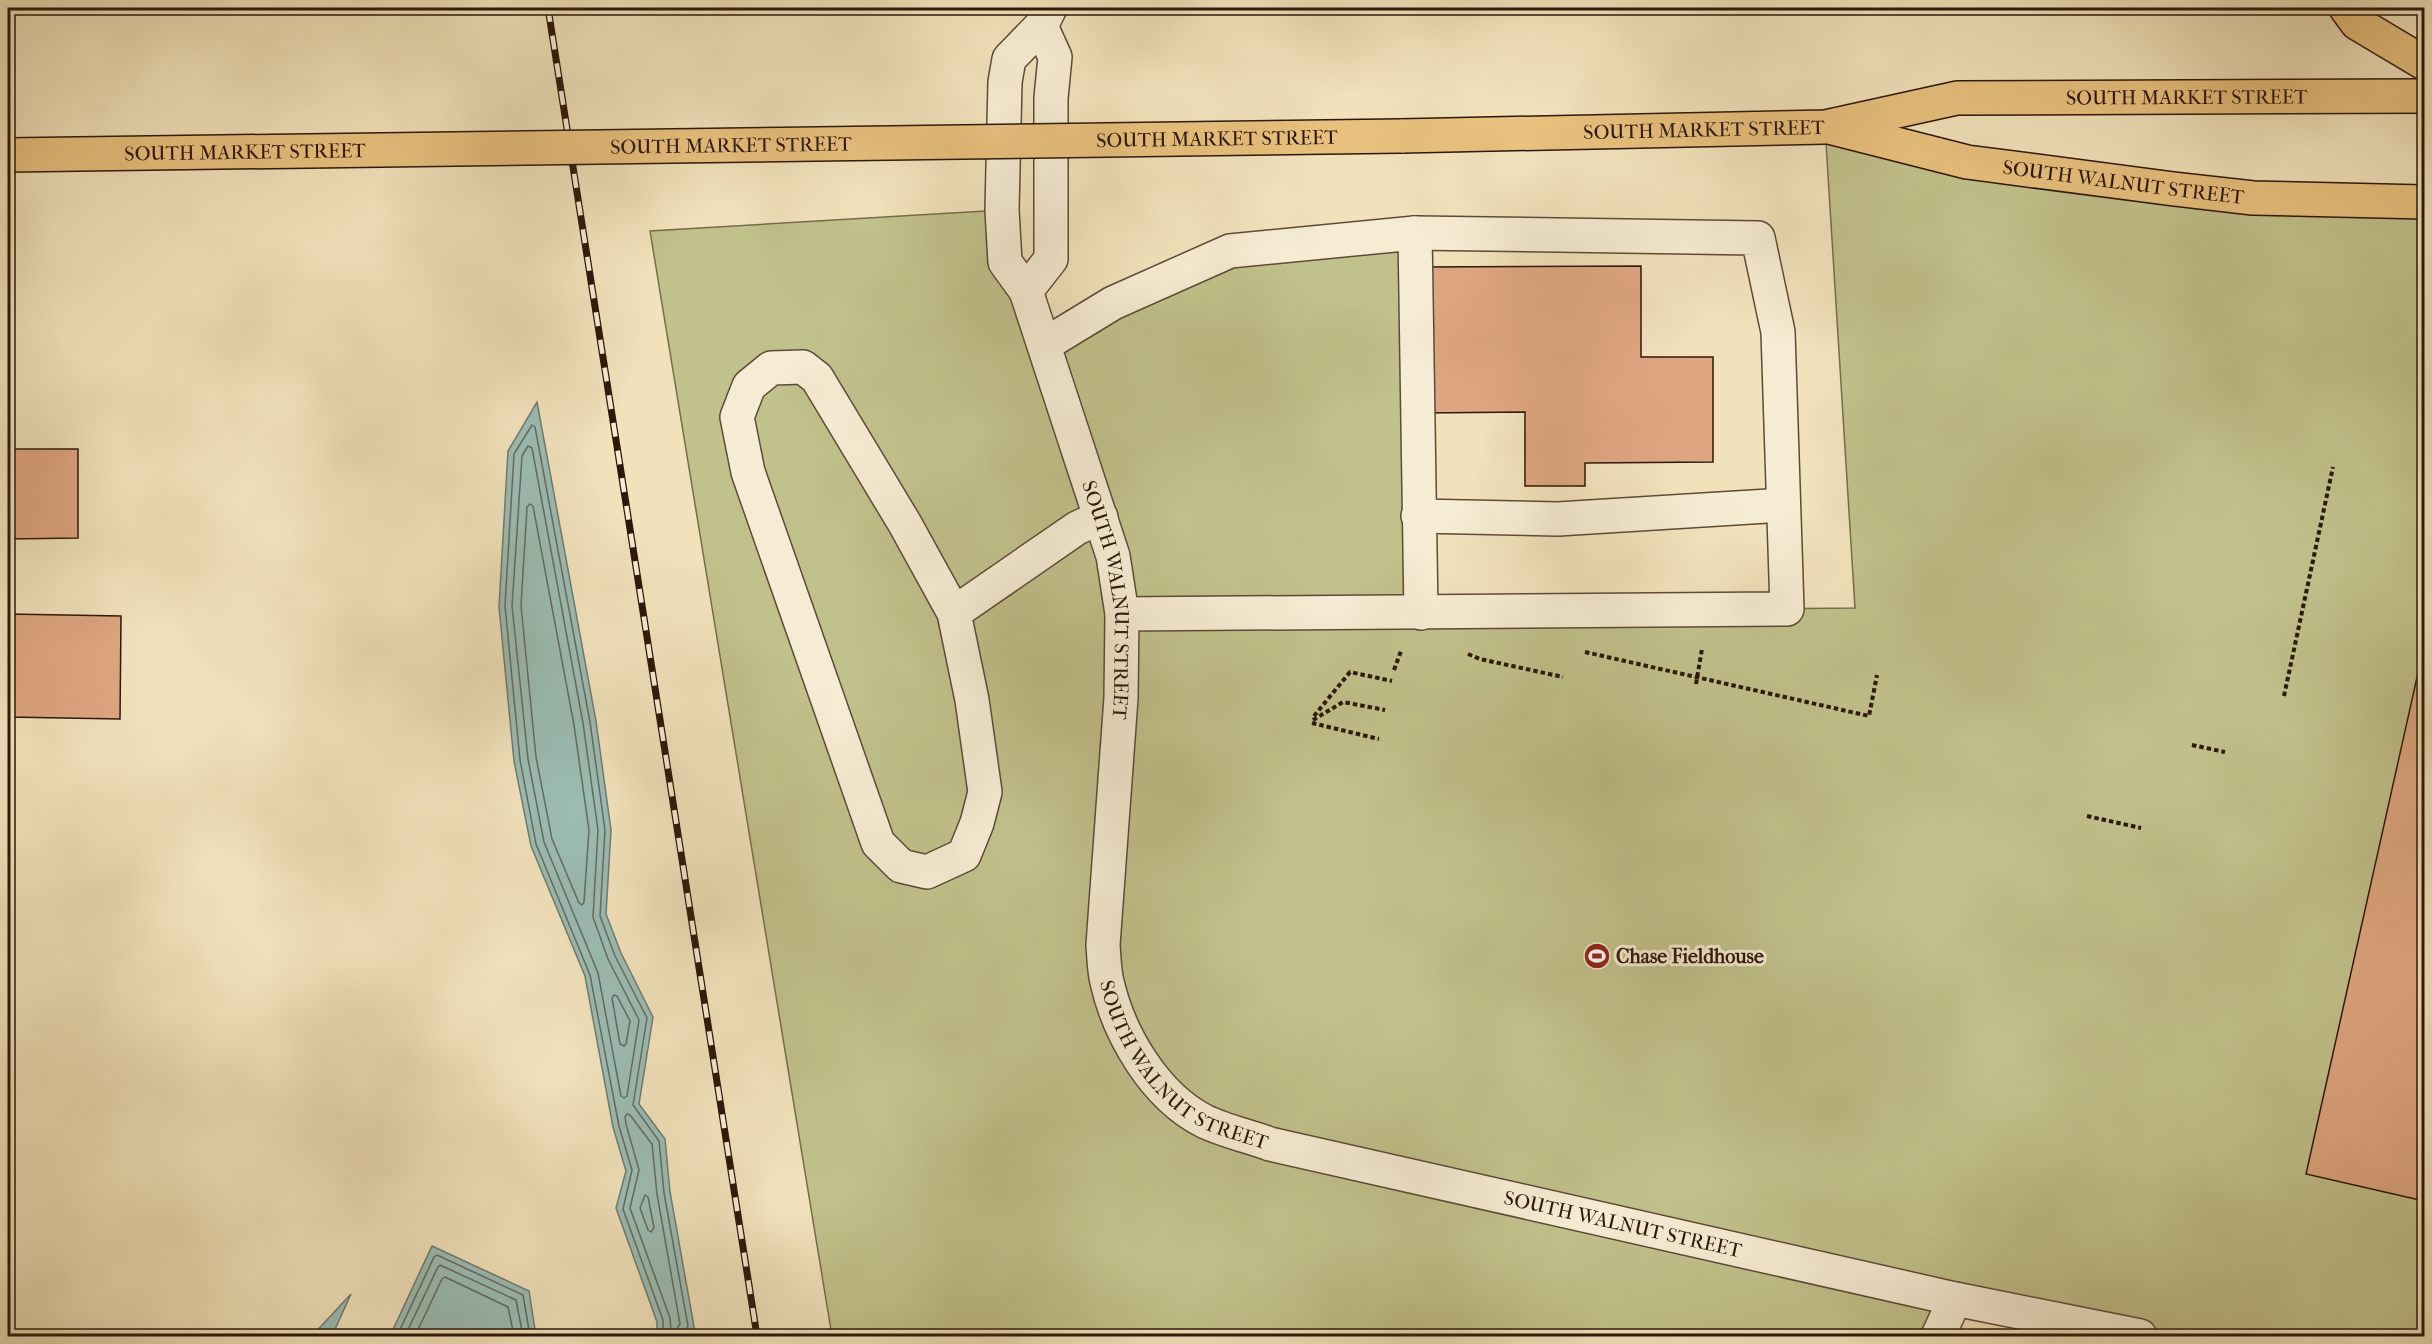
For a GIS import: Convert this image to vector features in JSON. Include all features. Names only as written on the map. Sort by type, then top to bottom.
[{"type":"main road","points":[[2346,8],[2357,23],[2424,63]]},
{"type":"main road","name":"SOUTH MARKET STREET","points":[[8,155],[1401,136],[1825,127],[1957,98],[2424,96]]},
{"type":"main road","name":"SOUTH WALNUT STREET","points":[[1825,127],[1967,162],[2174,189],[2253,198],[2424,202]]},
{"type":"street","name":"SOUTH WALNUT STREET","points":[[1046,17],[1009,58],[1005,82],[1002,210],[1005,262],[1026,291],[1113,556],[1122,614],[1122,698],[1103,945],[1107,981],[1130,1045],[1148,1072],[1172,1098],[1204,1121],[1270,1144],[1955,1299],[2140,1336]]},
{"type":"street","name":"SOUTH WALNUT STREET","points":[[1026,291],[1051,259],[1051,98],[1055,57],[1046,17]]},
{"type":"street","points":[[1415,232],[1421,613]]},
{"type":"street","points":[[1044,345],[1113,303],[1230,251],[1415,232],[1758,238],[1778,332],[1787,609],[1122,614]]},
{"type":"street","points":[[803,367],[818,378],[905,524],[954,613],[972,700],[986,792],[964,855],[927,872],[901,866],[878,843],[748,472],[737,417],[749,386],[771,368],[803,367]]},
{"type":"street","points":[[1419,516],[1558,519],[1783,506]]},
{"type":"street","points":[[954,613],[1077,528],[1101,517]]},
{"type":"street","points":[[1938,1336],[1955,1299]]},
{"type":"path","points":[[2284,696],[2333,467]]},
{"type":"path","points":[[1394,670],[1401,651],[1410,646]]},
{"type":"path","points":[[1468,654],[1480,650]]},
{"type":"path","points":[[1581,651],[1869,716],[1877,675]]},
{"type":"path","points":[[1457,652],[1563,677]]},
{"type":"path","points":[[1313,720],[1350,672],[1392,681]]},
{"type":"path","points":[[1313,720],[1343,702],[1385,710]]},
{"type":"path","points":[[1313,720],[1379,739]]},
{"type":"path","points":[[2192,745],[2225,752]]},
{"type":"path","points":[[2087,816],[2141,828]]},
{"type":"green space","name":"Chase Fieldhouse","points":[[1825,127],[2174,189],[2424,202],[2424,1336],[2140,1336],[1955,1299],[1927,1336],[832,1336],[650,231],[1002,210],[1043,344],[1230,251],[1415,233],[1421,612],[1855,608]]},
{"type":"water","points":[[537,402],[596,721],[611,830],[606,914],[621,953],[653,1017],[639,1104],[665,1139],[670,1192],[695,1332],[683,1336],[657,1336],[657,1322],[616,1208],[626,1171],[613,1127],[585,976],[531,846],[514,761],[499,607],[508,451]]},
{"type":"water","points":[[432,1246],[529,1291],[536,1336],[390,1336]]},
{"type":"water","points":[[351,1294],[332,1336],[312,1336]]},
{"type":"building","points":[[1641,266],[1641,357],[1713,357],[1713,462],[1585,463],[1585,486],[1525,486],[1525,412],[1421,413],[1421,267]]},
{"type":"building","points":[[8,449],[78,449],[78,538],[8,539]]},
{"type":"building","points":[[8,614],[121,616],[120,719],[8,717]]},
{"type":"building","points":[[2424,646],[2424,1201],[2306,1174]]},
{"type":"railway","points":[[548,8],[757,1336]]},
{"type":"place","name":"Chase Fieldhouse","points":[[1597,956]]}]
